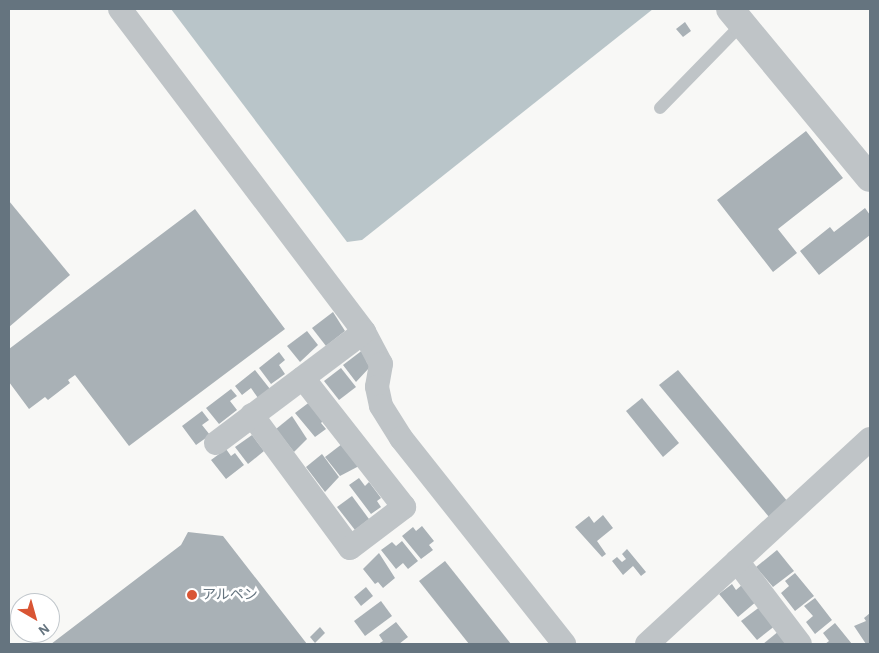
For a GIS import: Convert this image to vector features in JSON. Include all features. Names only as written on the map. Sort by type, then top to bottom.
[{"type":"street","points":[[120,9],[364,332],[381,364],[377,387],[382,406],[401,438],[564,644]]},
{"type":"street","points":[[736,16],[870,178]]},
{"type":"street","points":[[216,443],[364,332]]},
{"type":"street","points":[[252,416],[350,548],[404,507],[304,378]]},
{"type":"street","points":[[647,644],[870,439]]},
{"type":"street","points":[[738,561],[800,644]]},
{"type":"lane","points":[[660,108],[736,16]]},
{"type":"shaded area","points":[[171,9],[653,9],[362,240],[347,242]]},
{"type":"building","points":[[685,22],[691,31],[683,37],[676,29]]},
{"type":"building","points":[[806,131],[843,178],[778,229],[797,253],[773,272],[717,200]]},
{"type":"building","points":[[9,201],[70,275],[9,327]]},
{"type":"building","points":[[865,208],[870,215],[870,235],[819,275],[800,251],[830,227],[834,232]]},
{"type":"building","points":[[195,209],[285,329],[129,446],[75,375],[68,380],[70,383],[48,400],[45,397],[29,409],[9,382],[9,349]]},
{"type":"building","points":[[333,312],[345,331],[326,346],[312,328]]},
{"type":"building","points":[[307,331],[318,345],[300,362],[287,346]]},
{"type":"building","points":[[364,349],[370,358],[366,361],[370,367],[356,382],[343,365]]},
{"type":"building","points":[[279,352],[285,360],[279,365],[285,374],[271,384],[259,368]]},
{"type":"building","points":[[341,368],[356,387],[339,400],[324,381]]},
{"type":"building","points":[[255,370],[270,389],[258,398],[251,388],[242,395],[235,386]]},
{"type":"building","points":[[678,370],[788,502],[769,517],[659,385]]},
{"type":"building","points":[[231,389],[237,396],[230,401],[237,410],[219,424],[206,408]]},
{"type":"building","points":[[642,398],[679,443],[663,457],[626,411]]},
{"type":"building","points":[[311,401],[325,419],[321,423],[326,429],[315,437],[295,413]]},
{"type":"building","points":[[202,411],[209,420],[202,425],[210,435],[196,445],[182,426]]},
{"type":"building","points":[[292,416],[307,439],[294,452],[276,429]]},
{"type":"building","points":[[252,435],[264,451],[248,464],[235,447]]},
{"type":"building","points":[[342,444],[359,466],[340,476],[325,457]]},
{"type":"building","points":[[226,449],[231,456],[235,453],[244,465],[226,479],[211,460]]},
{"type":"building","points":[[322,454],[339,477],[325,492],[306,467]]},
{"type":"building","points":[[359,478],[365,486],[369,482],[381,498],[377,501],[381,507],[371,514],[349,485]]},
{"type":"building","points":[[352,496],[369,519],[355,530],[337,507]]},
{"type":"building","points":[[603,515],[613,528],[597,541],[606,554],[602,557],[575,527],[589,516],[594,523]]},
{"type":"building","points":[[422,526],[434,541],[429,545],[433,550],[421,559],[402,536],[413,527],[416,531]]},
{"type":"building","name":"アルペン","points":[[188,532],[223,536],[307,644],[51,644],[60,643],[60,637],[181,545]]},
{"type":"building","points":[[402,541],[418,561],[408,569],[403,563],[396,569],[381,550],[392,542],[396,546]]},
{"type":"building","points":[[627,549],[646,572],[641,576],[633,566],[623,575],[612,561],[617,557],[622,562],[626,559],[622,554]]},
{"type":"building","points":[[777,550],[794,571],[773,587],[756,567]]},
{"type":"building","points":[[379,553],[395,578],[383,588],[378,582],[375,584],[363,569]]},
{"type":"building","points":[[445,561],[511,644],[469,644],[419,581]]},
{"type":"building","points":[[795,573],[814,596],[795,611],[781,593],[789,586],[785,581]]},
{"type":"building","points":[[732,584],[736,590],[743,584],[757,601],[738,617],[719,594]]},
{"type":"building","points":[[366,587],[373,596],[361,606],[354,597]]},
{"type":"building","points":[[815,598],[832,620],[815,634],[806,622],[813,616],[804,606]]},
{"type":"building","points":[[381,601],[392,616],[365,636],[354,621]]},
{"type":"building","points":[[761,606],[776,625],[757,640],[741,621]]},
{"type":"building","points":[[870,613],[870,644],[866,644],[854,626],[866,621],[864,618]]},
{"type":"building","points":[[396,622],[408,637],[399,644],[378,644],[383,641],[379,635]]},
{"type":"building","points":[[835,623],[852,644],[825,644],[829,641],[823,633]]},
{"type":"building","points":[[320,627],[325,633],[315,643],[310,637]]},
{"type":"building","points":[[779,631],[787,644],[763,644]]},
{"type":"place","name":"アルペン","points":[[192,595]]}]
